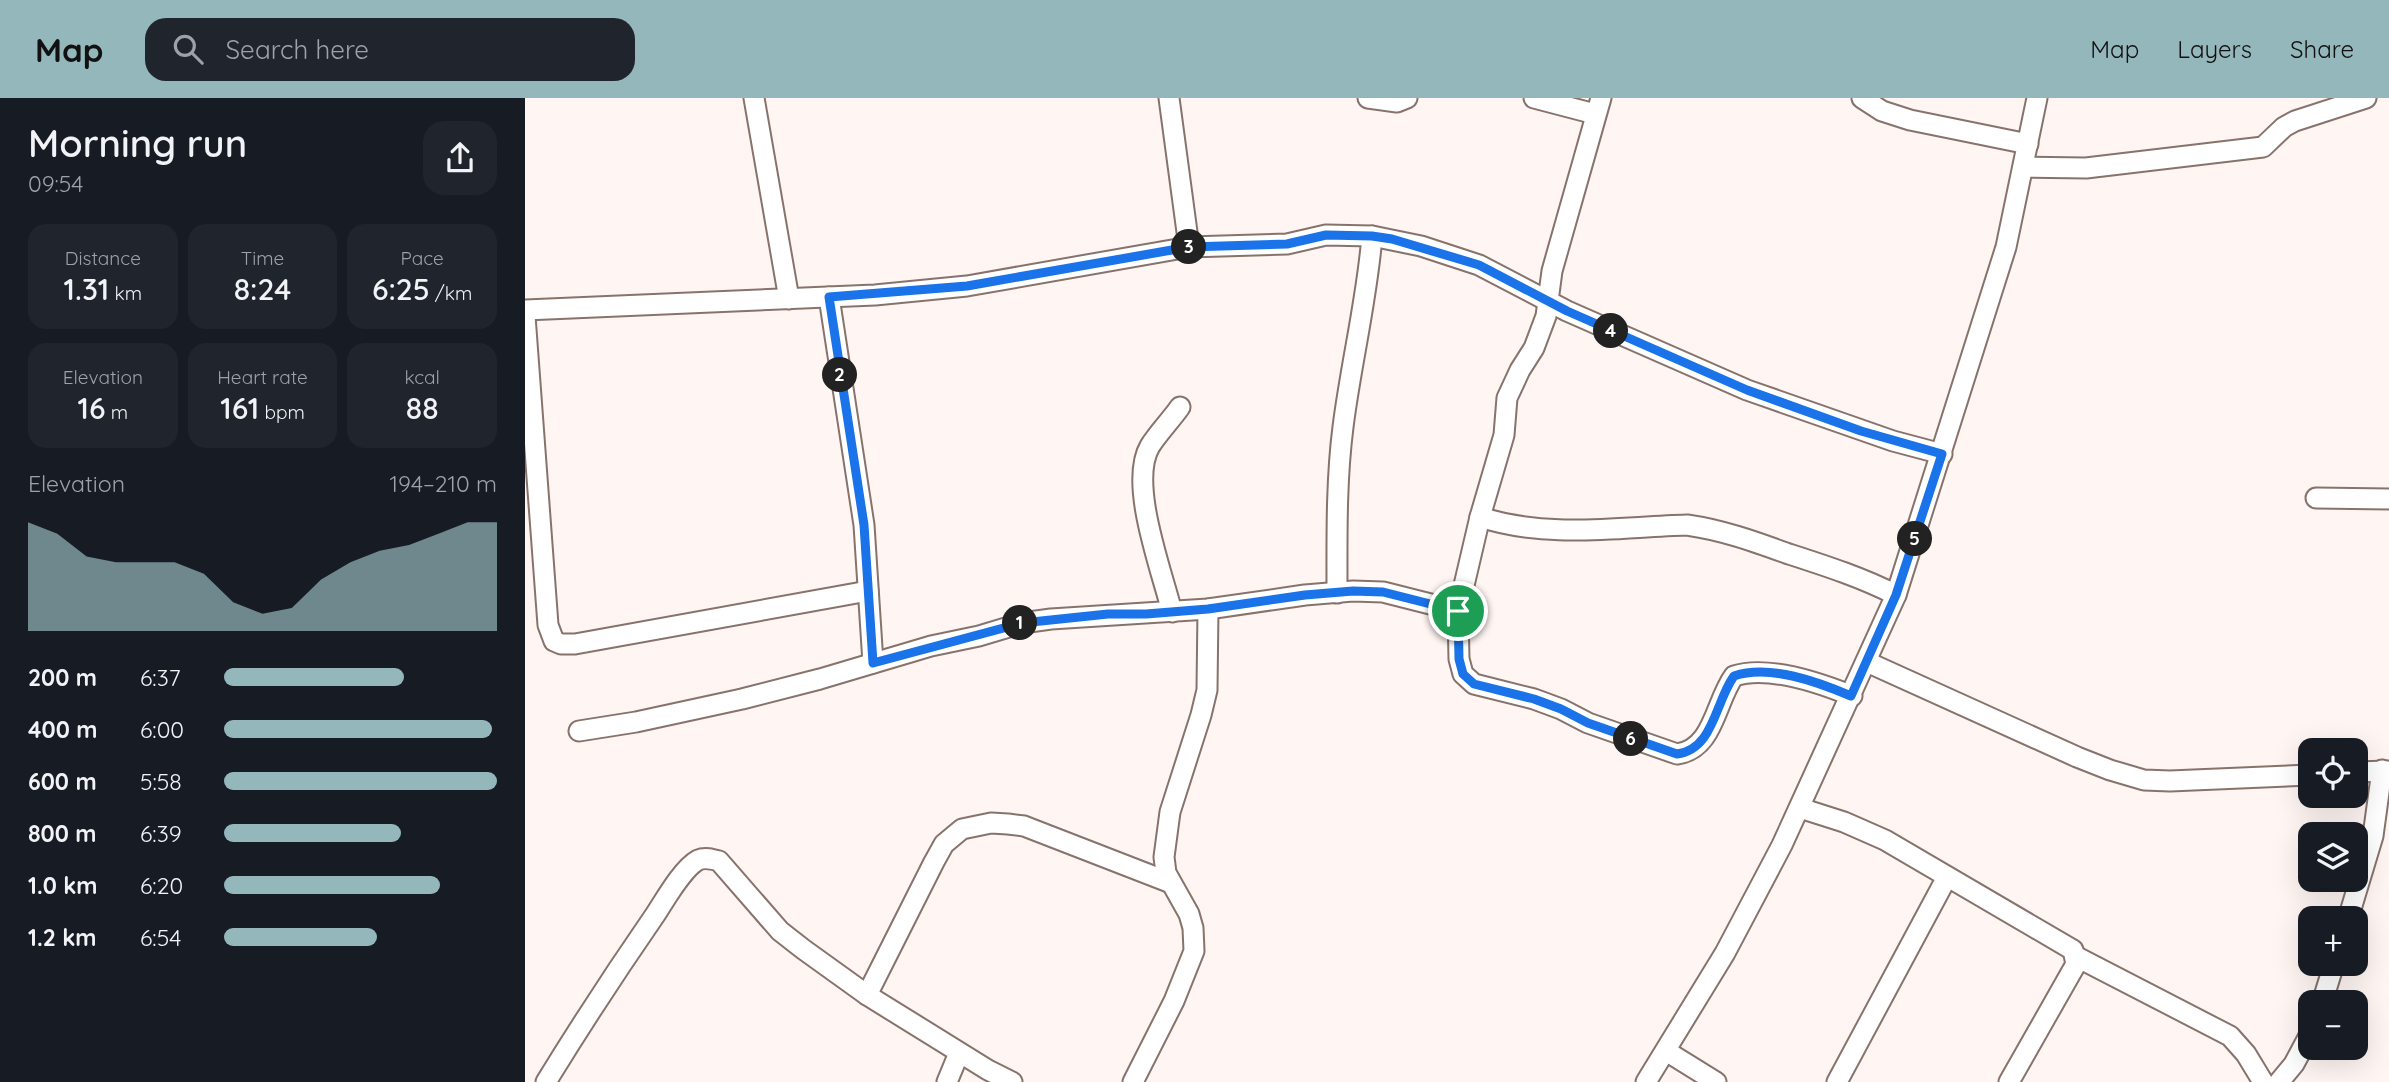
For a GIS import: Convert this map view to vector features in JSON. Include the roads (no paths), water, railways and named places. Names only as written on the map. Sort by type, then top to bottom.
[{"type":"street","points":[[754,98],[789,299]]},
{"type":"street","points":[[1170,98],[1189,247]]},
{"type":"street","points":[[1368,98],[1397,102],[1407,98]]},
{"type":"street","points":[[1534,98],[1598,106],[1552,271],[1545,316],[1534,348],[1507,398],[1504,435],[1480,517],[1458,611],[1459,659],[1463,674],[1474,684],[1534,699],[1588,723],[1677,754],[1697,747],[1711,726],[1734,676],[1751,673],[1781,675],[1822,684],[1851,696]]},
{"type":"street","points":[[1862,98],[1882,111],[1895,107],[2028,144]]},
{"type":"street","points":[[1646,1082],[1725,953],[1800,808],[1896,595],[2003,260],[2037,98]]},
{"type":"street","points":[[2024,167],[2086,167],[2263,147],[2284,127],[2295,121],[2366,98]]},
{"type":"street","points":[[525,310],[829,297],[967,286],[1189,247],[1287,244],[1326,235],[1372,236],[1421,246],[1479,265],[1599,326],[1747,390],[1861,431],[1942,454]]},
{"type":"street","points":[[1336,593],[1339,469],[1343,426],[1369,279],[1372,236]]},
{"type":"street","points":[[829,297],[864,525],[873,663]]},
{"type":"street","points":[[525,316],[534,557],[548,625],[554,640],[561,644],[588,642],[869,591]]},
{"type":"street","points":[[1172,612],[1142,488],[1142,466],[1149,447],[1180,407]]},
{"type":"street","points":[[2316,498],[2389,499]]},
{"type":"street","points":[[1480,517],[1530,528],[1574,531],[1687,525],[1706,528],[1737,535],[1823,565],[1896,595]]},
{"type":"street","points":[[579,731],[636,722],[742,699],[1022,623],[1108,614],[1208,609],[1336,593],[1383,592],[1458,611]]},
{"type":"street","points":[[1133,1082],[1179,990],[1194,951],[1189,914],[1164,866],[1167,826],[1207,690],[1208,609]]},
{"type":"street","points":[[1867,662],[2077,757],[2144,780],[2298,776]]},
{"type":"street","points":[[2352,906],[2373,836],[2386,771],[2368,772]]},
{"type":"street","points":[[1800,808],[1864,830],[2073,950],[2076,964],[2009,1082]]},
{"type":"street","points":[[867,995],[944,844],[962,829],[991,823],[1024,826],[1171,883]]},
{"type":"street","points":[[546,1082],[587,1014],[672,889],[700,859],[719,861],[781,931],[867,995],[1012,1082]]},
{"type":"street","points":[[1837,1082],[1947,877]]},
{"type":"street","points":[[2075,956],[2229,1036],[2246,1054],[2263,1082]]},
{"type":"street","points":[[1666,1051],[1716,1082]]},
{"type":"street","points":[[947,1082],[959,1052]]},
{"type":"street","points":[[2280,1082],[2298,1056]]}]
